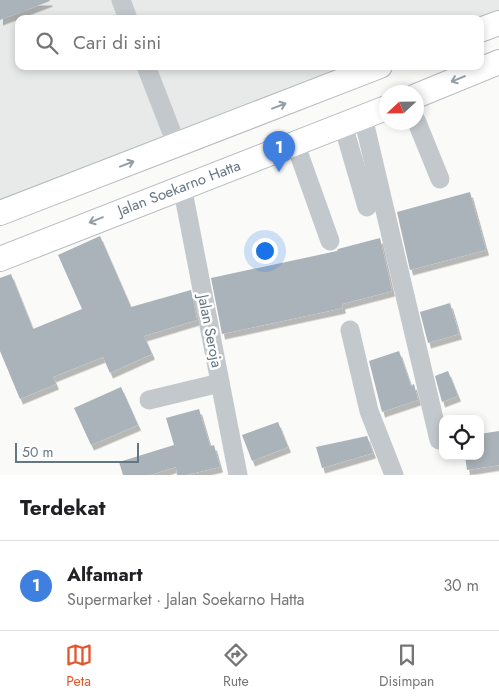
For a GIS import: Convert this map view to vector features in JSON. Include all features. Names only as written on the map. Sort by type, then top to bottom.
[{"type":"main road","points":[[484,29],[499,23]]},
{"type":"main road","points":[[484,68],[499,62]]},
{"type":"main road","points":[[0,213],[370,70]]},
{"type":"main road","points":[[424,93],[479,70]]},
{"type":"main road","name":"Jalan Soekarno Hatta","points":[[0,259],[182,186],[379,111]]},
{"type":"street","points":[[120,0],[126,15]]},
{"type":"street","points":[[148,70],[177,146]]},
{"type":"street","points":[[353,121],[367,207]]},
{"type":"street","points":[[353,121],[439,440]]},
{"type":"street","points":[[420,130],[440,179]]},
{"type":"street","points":[[296,143],[330,241]]},
{"type":"street","name":"Jalan Seroja","points":[[182,186],[238,475]]},
{"type":"street","points":[[350,330],[369,411],[394,475]]},
{"type":"street","points":[[149,400],[220,383]]},
{"type":"shaded area","points":[[0,0],[499,0],[499,11],[484,17],[484,15],[15,15],[15,70],[349,70],[0,207]]},
{"type":"building","points":[[0,0],[49,0],[50,1],[0,20]]},
{"type":"building","points":[[470,192],[486,250],[410,270],[397,212]]},
{"type":"building","points":[[100,236],[131,307],[191,290],[197,320],[144,336],[152,354],[110,373],[103,357],[53,377],[56,384],[20,399],[0,351],[0,278],[11,274],[33,329],[82,309],[58,255]]},
{"type":"building","points":[[380,238],[392,291],[342,304],[343,308],[222,334],[211,278],[337,251],[338,249]]},
{"type":"building","points":[[450,303],[459,334],[428,343],[420,312]]},
{"type":"building","points":[[399,351],[411,386],[414,384],[418,400],[382,412],[369,361]]},
{"type":"building","points":[[448,371],[458,396],[442,402],[435,376]]},
{"type":"building","points":[[121,387],[138,425],[91,445],[74,408]]},
{"type":"building","points":[[199,409],[210,446],[214,445],[220,467],[186,475],[177,475],[176,467],[150,475],[123,475],[119,462],[174,445],[166,418]]},
{"type":"building","points":[[278,422],[288,447],[252,461],[242,435]]},
{"type":"building","points":[[499,431],[499,465],[467,470],[466,460],[484,460],[484,433]]},
{"type":"building","points":[[367,436],[373,453],[322,468],[316,447]]},
{"type":"place","name":"Alfamart","points":[[279,172]]}]
